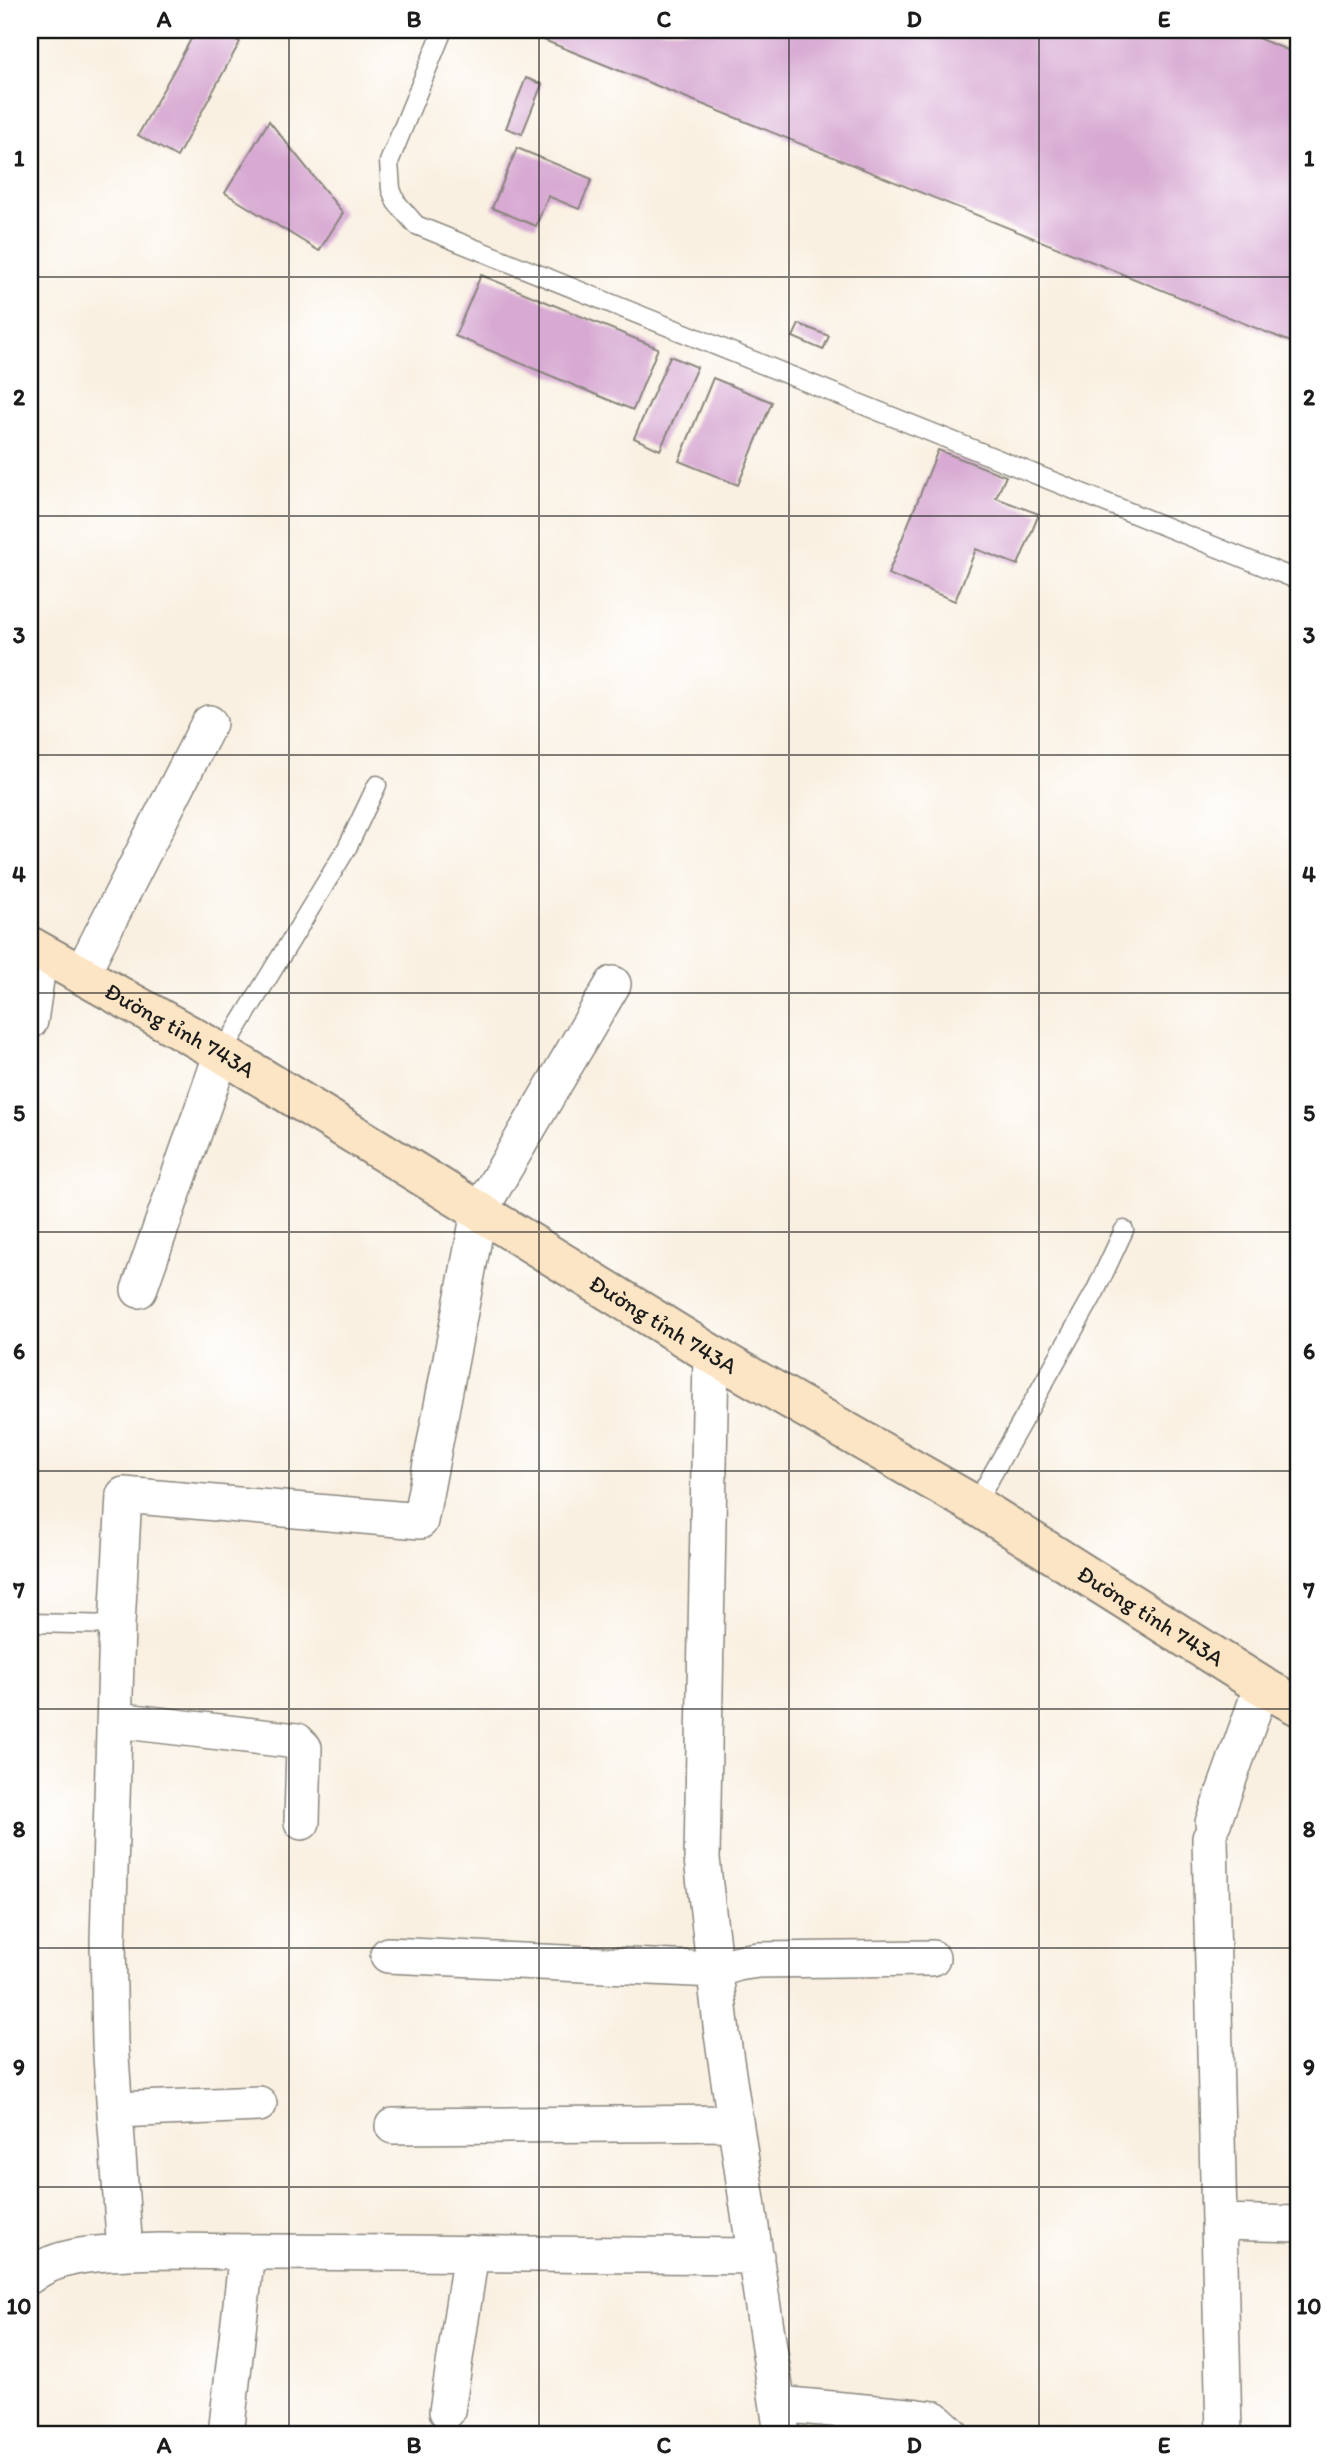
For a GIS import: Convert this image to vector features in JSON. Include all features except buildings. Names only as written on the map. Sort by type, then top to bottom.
[{"type":"main road","name":"Đường tỉnh 743A","points":[[35,949],[222,1053],[711,1354],[975,1505],[1298,1706]]},
{"type":"street","points":[[81,975],[209,723]]},
{"type":"street","points":[[30,1021],[35,949]]},
{"type":"street","points":[[125,2252],[110,2043],[108,1941],[117,1625],[124,1495],[421,1521],[479,1212],[613,984]]},
{"type":"street","points":[[139,1290],[222,1053]]},
{"type":"street","points":[[711,1354],[702,1859],[722,2034],[780,2419],[919,2417],[935,2419],[951,2434]]},
{"type":"street","points":[[1224,2434],[1211,1831],[1262,1686]]},
{"type":"street","points":[[116,1720],[297,1741],[304,1748],[302,1822]]},
{"type":"street","points":[[388,1955],[716,1970],[758,1960],[932,1958]]},
{"type":"street","points":[[116,2110],[259,2104]]},
{"type":"street","points":[[393,2126],[735,2123]]},
{"type":"street","points":[[1219,2222],[1298,2224]]},
{"type":"street","points":[[30,2276],[37,2270],[81,2255],[125,2252],[756,2256]]},
{"type":"street","points":[[226,2434],[247,2252]]},
{"type":"street","points":[[447,2411],[471,2253]]},
{"type":"lane","points":[[443,30],[388,162],[391,189],[396,202],[416,225],[1298,580]]},
{"type":"lane","points":[[222,1053],[347,848],[377,785]]},
{"type":"lane","points":[[975,1505],[1095,1292],[1124,1230]]},
{"type":"lane","points":[[30,1623],[117,1625]]}]
